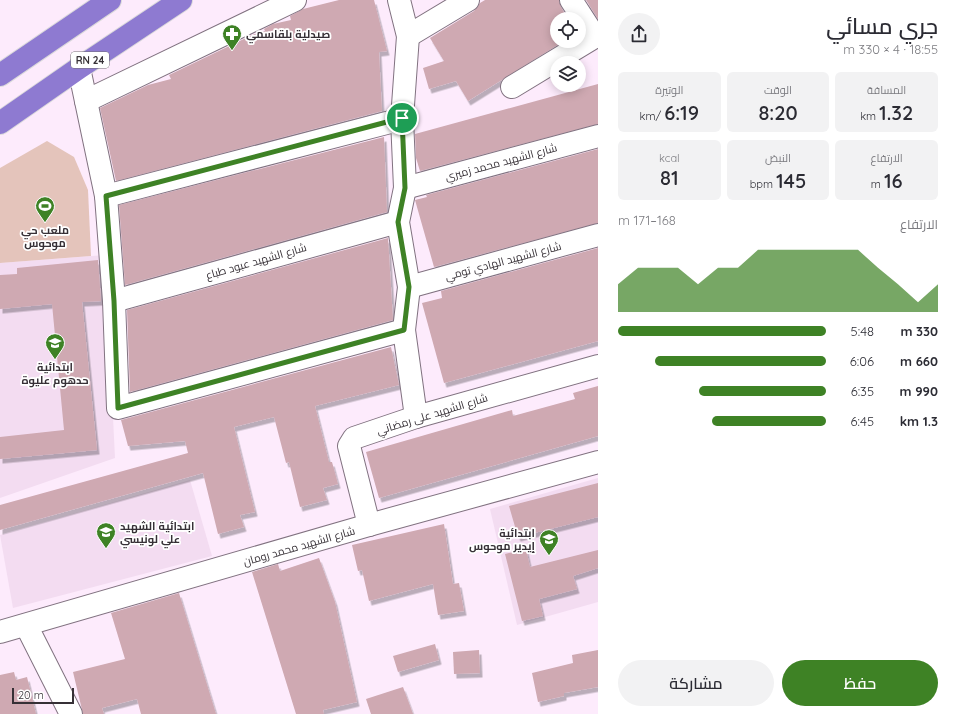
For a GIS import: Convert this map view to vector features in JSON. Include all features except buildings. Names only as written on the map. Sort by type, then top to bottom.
[{"type":"highway","points":[[0,75],[110,0]]},
{"type":"highway","name":"RN 24","points":[[0,123],[181,0]]},
{"type":"street","points":[[86,101],[295,0]]},
{"type":"street","points":[[399,0],[408,36],[402,118],[405,188],[398,222],[409,287],[404,330],[416,417]]},
{"type":"street","points":[[408,36],[468,0]]},
{"type":"street","points":[[512,87],[596,36],[571,0]]},
{"type":"street","points":[[79,68],[106,196],[114,301],[118,408],[404,330]]},
{"type":"street","points":[[106,196],[402,118]]},
{"type":"street","name":"شارع الشهيد محمد زميري","points":[[405,188],[598,136]]},
{"type":"street","name":"شارع الشهيد عبود طباع","points":[[114,301],[398,222]]},
{"type":"street","name":"شارع الشهيد الهادي تومي","points":[[409,287],[598,235]]},
{"type":"street","name":"شارع الشهيد على رمضاني","points":[[369,525],[349,446],[354,438],[416,417],[598,366]]},
{"type":"street","name":"شارع الشهيد محمد رومان","points":[[0,632],[369,525],[598,462]]},
{"type":"street","points":[[26,625],[71,714]]},
{"type":"shaded area","name":"ملعب حي موحوس","points":[[47,141],[74,157],[88,190],[91,256],[0,263],[0,168]]},
{"type":"shaded area","name":"ابتدائية حدهوم عليوة","points":[[105,255],[115,458],[0,498],[0,263]]},
{"type":"shaded area","name":"ابتدائية إيدير موحوس","points":[[598,478],[598,602],[517,625],[490,509]]},
{"type":"shaded area","name":"ابتدائية الشهيد علي لونيسي","points":[[190,480],[212,556],[13,608],[0,535]]},
{"type":"place","name":"صيدلية بلقاسمي","points":[[232,51]]},
{"type":"place","name":"ملعب حي موحوس","points":[[45,223]]},
{"type":"place","name":"ابتدائية حدهوم عليوة","points":[[55,360]]},
{"type":"place","name":"ابتدائية الشهيد علي لونيسي","points":[[106,549]]},
{"type":"place","name":"ابتدائية إيدير موحوس","points":[[549,556]]},
{"type":"route","points":[[402,118],[405,188],[398,222],[409,287],[404,330],[118,408],[114,301],[106,196],[402,118]]}]
